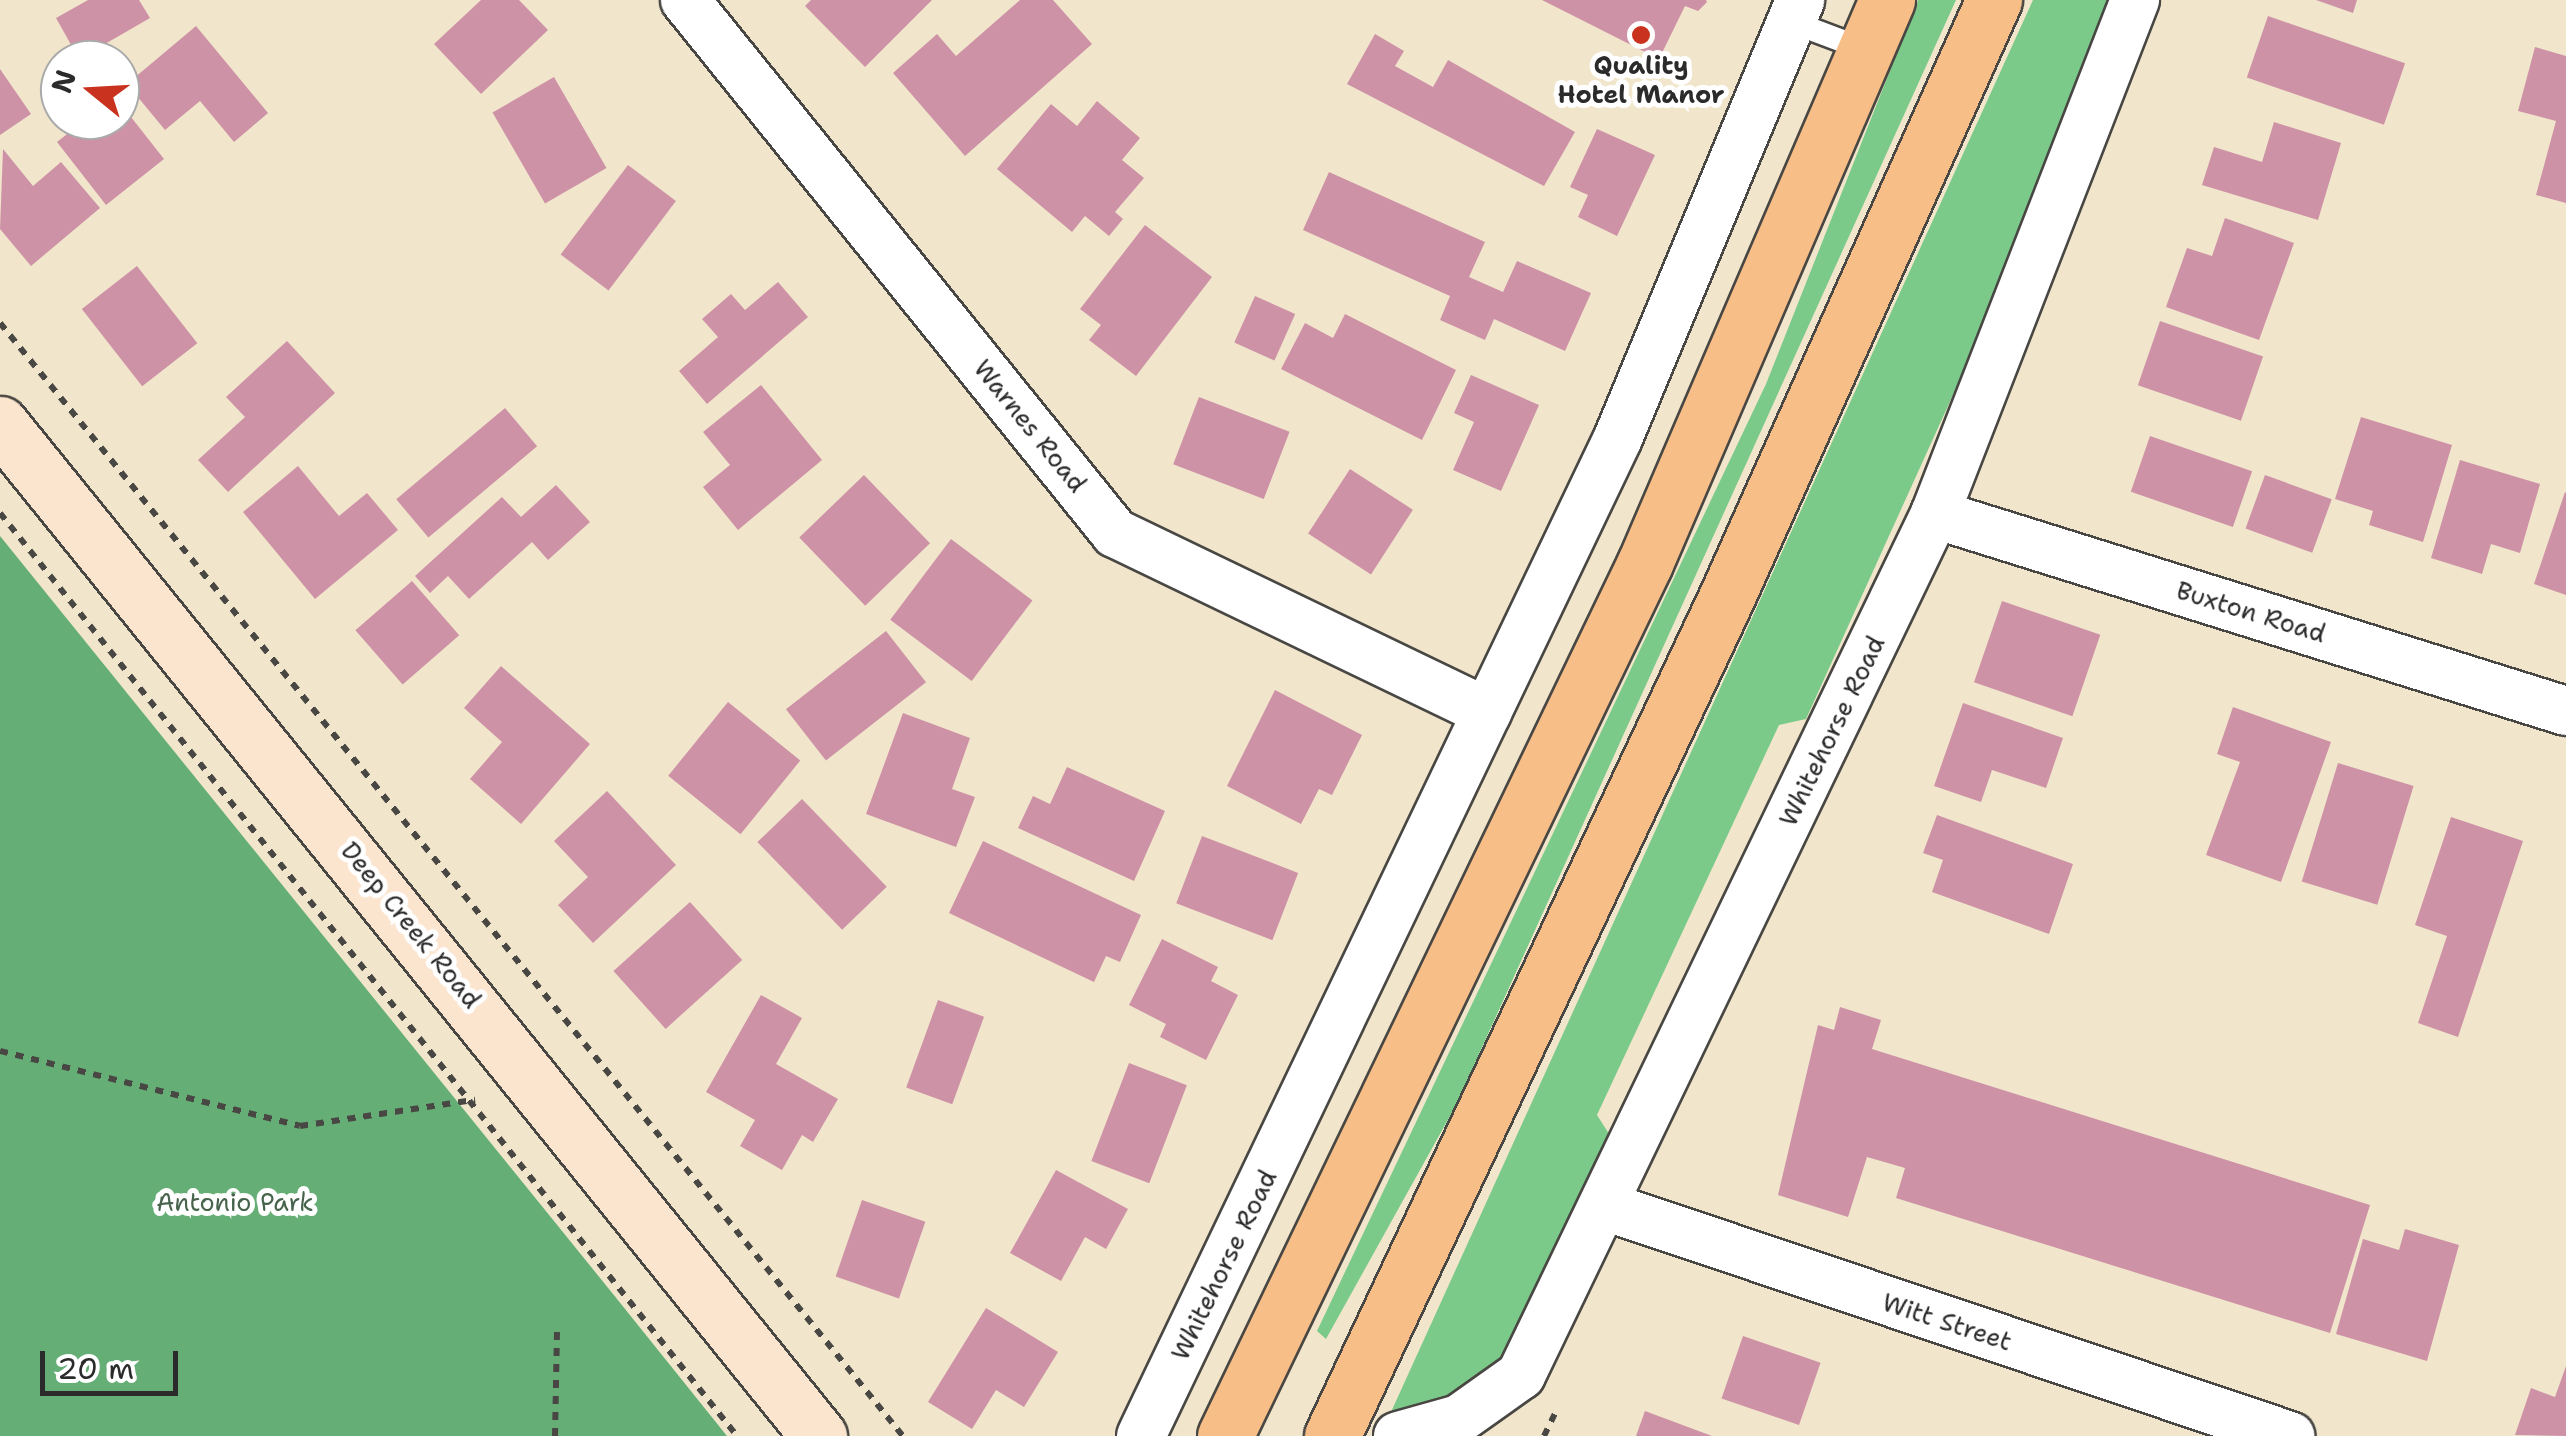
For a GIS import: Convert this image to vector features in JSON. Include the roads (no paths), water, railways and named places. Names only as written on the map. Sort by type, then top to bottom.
[{"type":"highway","points":[[1225,1436],[1645,563],[1887,0]]},
{"type":"highway","points":[[1332,1436],[1994,0]]},
{"type":"main road","name":"Deep Creek Road","points":[[0,424],[818,1435]]},
{"type":"street","name":"Warnes Road","points":[[684,0],[1115,533],[1487,712]]},
{"type":"street","name":"Whitehorse Road","points":[[1398,1436],[1460,1427],[1521,1375],[1936,514],[2135,0]]},
{"type":"street","name":"Whitehorse Road","points":[[1141,1436],[1618,438],[1796,11]]},
{"type":"street","name":"Buxton Road","points":[[1936,514],[2566,711]]},
{"type":"street","name":"Witt Street","points":[[1605,1206],[2290,1436]]},
{"type":"lane","points":[[1796,11],[1864,49]]},
{"type":"place","name":"Quality Hotel Manor","points":[[1641,35]]},
{"type":"park label","name":"Antonio Park","points":[[235,1202]]}]
